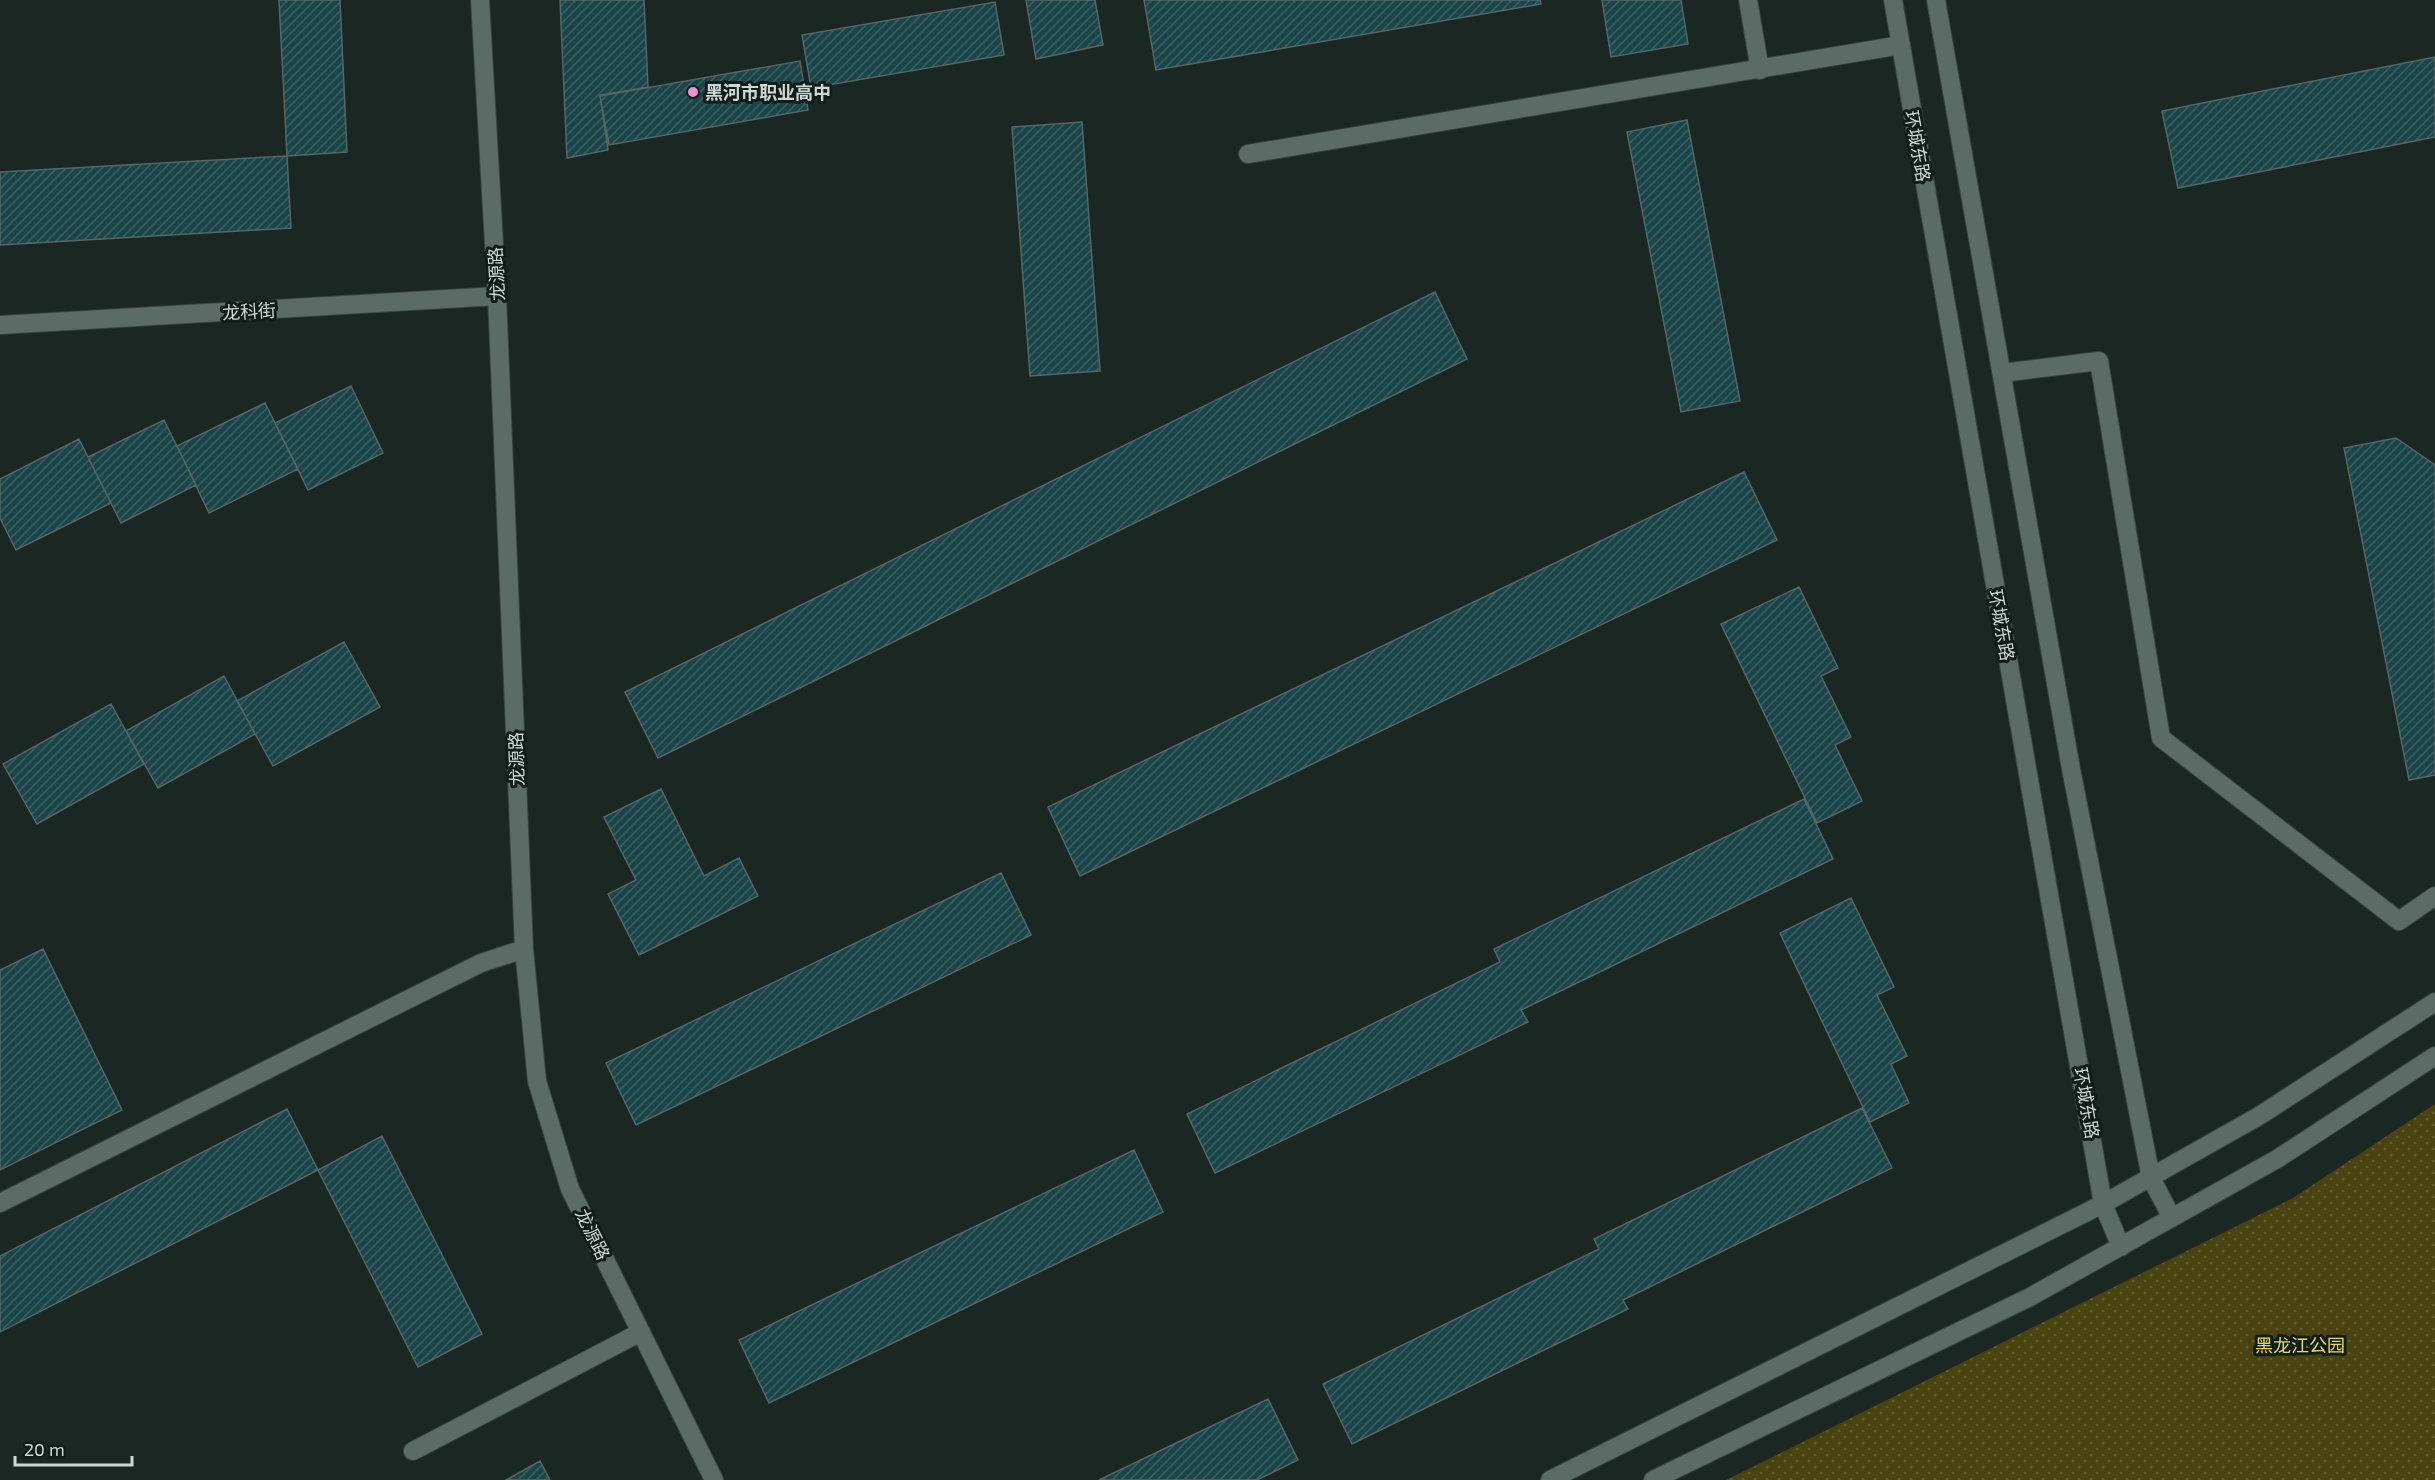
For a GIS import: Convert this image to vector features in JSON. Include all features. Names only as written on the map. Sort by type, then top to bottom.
[{"type":"street","name":"龙源路","points":[[480,0],[497,296],[524,949],[537,1081],[570,1189],[714,1480]]},
{"type":"street","points":[[1748,0],[1760,70]]},
{"type":"street","name":"环城东路","points":[[1893,0],[2103,1204],[2121,1246]]},
{"type":"street","points":[[1936,0],[2071,769],[2151,1178],[2172,1218]]},
{"type":"street","points":[[1248,154],[1901,45]]},
{"type":"street","name":"龙科街","points":[[0,325],[497,296]]},
{"type":"street","points":[[2001,374],[2099,361],[2161,738],[2399,921],[2435,896]]},
{"type":"street","points":[[0,1203],[481,963],[524,949]]},
{"type":"street","points":[[1550,1480],[2103,1204],[2259,1116],[2435,1002]]},
{"type":"street","points":[[1653,1480],[2030,1297],[2277,1159],[2435,1056]]},
{"type":"street","points":[[413,1451],[641,1332]]},
{"type":"green space","name":"黑龙江公园","points":[[2435,1104],[2435,1480],[1726,1480],[2293,1198]]},
{"type":"building","points":[[279,0],[340,0],[347,152],[287,156]]},
{"type":"building","points":[[560,0],[644,0],[648,87],[600,95],[608,150],[567,158]]},
{"type":"building","points":[[1026,0],[1095,0],[1103,45],[1036,59]]},
{"type":"building","points":[[1144,0],[1540,0],[1541,4],[1156,70]]},
{"type":"building","points":[[1602,0],[1681,0],[1688,44],[1611,57]]},
{"type":"building","points":[[995,2],[1004,55],[811,88],[802,35]]},
{"type":"building","points":[[2435,57],[2435,137],[2178,188],[2162,111]]},
{"type":"building","points":[[800,61],[808,110],[609,145],[600,96]]},
{"type":"building","points":[[1687,120],[1740,401],[1681,412],[1627,132]]},
{"type":"building","points":[[1082,122],[1100,371],[1030,376],[1012,127]]},
{"type":"building","points":[[287,156],[291,228],[0,245],[0,172]]},
{"type":"building","points":[[1435,292],[1467,359],[658,758],[625,692]]},
{"type":"building","points":[[351,386],[383,453],[308,490],[275,423]]},
{"type":"building","points":[[265,403],[298,469],[209,513],[177,446]]},
{"type":"building","points":[[164,420],[196,485],[121,523],[88,457]]},
{"type":"building","points":[[2396,438],[2435,465],[2435,775],[2409,780],[2344,448]]},
{"type":"building","points":[[79,439],[111,503],[16,550],[0,518],[0,479]]},
{"type":"building","points":[[1744,472],[1777,540],[1080,876],[1048,807]]},
{"type":"building","points":[[1799,587],[1838,668],[1821,676],[1851,737],[1835,745],[1862,801],[1817,823],[1721,624]]},
{"type":"building","points":[[344,642],[380,707],[273,766],[237,701]]},
{"type":"building","points":[[224,676],[255,734],[158,788],[126,731]]},
{"type":"building","points":[[111,704],[144,764],[37,824],[3,764]]},
{"type":"building","points":[[661,789],[704,876],[739,858],[758,896],[639,955],[608,894],[636,880],[604,817]]},
{"type":"building","points":[[1804,799],[1833,859],[1521,1010],[1528,1022],[1215,1173],[1187,1114],[1500,962],[1494,949]]},
{"type":"building","points":[[1001,873],[1031,935],[636,1125],[606,1063]]},
{"type":"building","points":[[1851,898],[1894,987],[1877,995],[1907,1056],[1891,1064],[1909,1103],[1870,1122],[1780,933]]},
{"type":"building","points":[[43,949],[122,1110],[0,1170],[0,970]]},
{"type":"building","points":[[1862,1108],[1892,1168],[1623,1300],[1628,1309],[1352,1444],[1323,1384],[1599,1249],[1594,1239]]},
{"type":"building","points":[[287,1109],[318,1170],[0,1332],[0,1256]]},
{"type":"building","points":[[382,1136],[482,1334],[418,1367],[318,1170]]},
{"type":"building","points":[[1134,1150],[1163,1212],[769,1403],[739,1340]]},
{"type":"building","points":[[1268,1399],[1298,1460],[1257,1480],[1099,1480]]},
{"type":"building","points":[[540,1461],[550,1480],[506,1480]]},
{"type":"place","name":"黑河市职业高中","points":[[693,92]]}]
